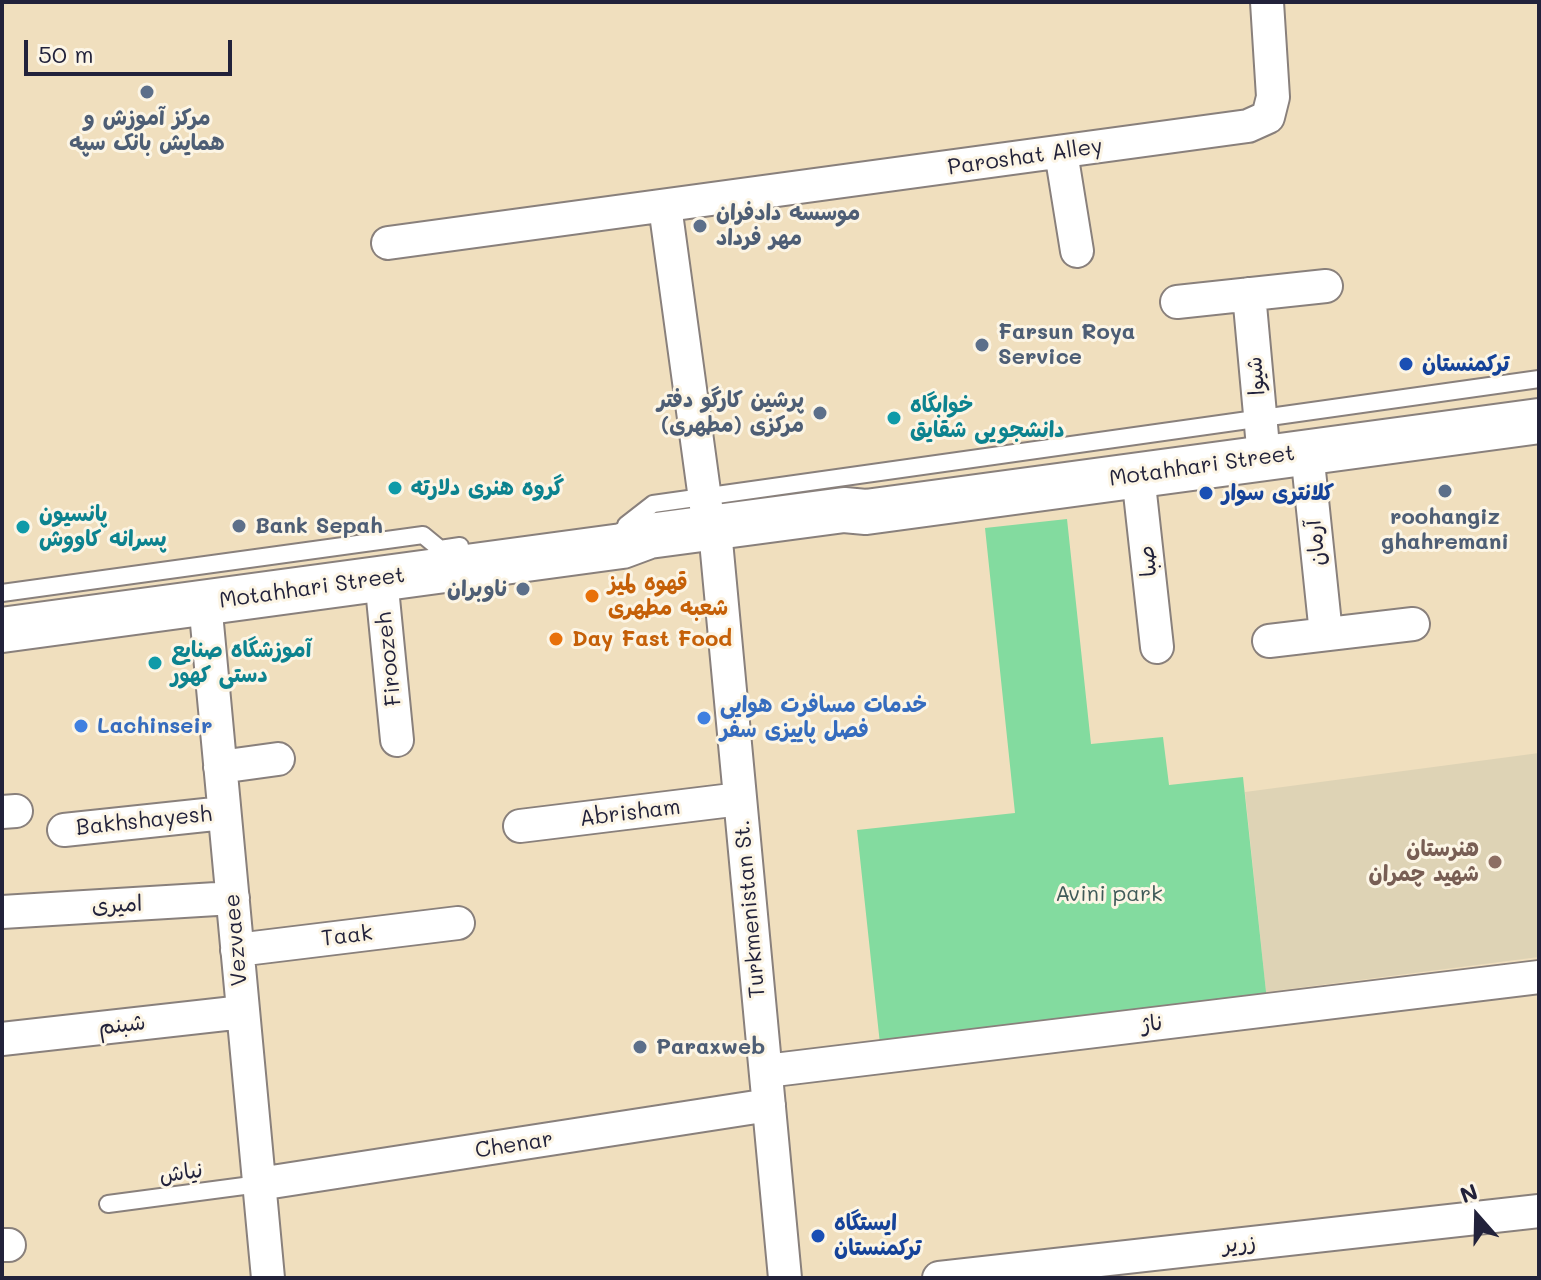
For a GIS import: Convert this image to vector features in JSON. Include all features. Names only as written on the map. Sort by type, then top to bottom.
[{"type":"main road","name":"Motahhari Street","points":[[2,630],[381,578],[618,536],[650,550],[710,522],[846,523],[866,512],[1138,475],[1262,438],[1307,452],[1539,421]]},
{"type":"street","name":"Paroshat Alley","points":[[388,243],[1248,126],[1268,117],[1273,97],[1267,2]]},
{"type":"street","points":[[1061,152],[1077,251]]},
{"type":"street","points":[[665,206],[710,522]]},
{"type":"street","points":[[1177,302],[1326,286]]},
{"type":"street","name":"شیوا","points":[[1249,294],[1262,438]]},
{"type":"street","name":"آرمان","points":[[1307,452],[1326,634]]},
{"type":"street","name":"صبا","points":[[1138,475],[1157,647]]},
{"type":"street","name":"Turkmenistan St.","points":[[710,522],[740,799],[785,1278]]},
{"type":"street","name":"Firoozeh","points":[[381,578],[397,740]]},
{"type":"street","name":"Vezvaee","points":[[205,602],[268,1278]]},
{"type":"street","points":[[1269,641],[1413,624]]},
{"type":"street","points":[[220,767],[278,759]]},
{"type":"street","name":"Abrisham","points":[[520,826],[740,799]]},
{"type":"street","name":"Bakhshayesh","points":[[64,830],[224,813]]},
{"type":"street","name":"امیری","points":[[2,912],[233,898]]},
{"type":"street","name":"Taak","points":[[237,950],[458,923]]},
{"type":"street","name":"ناژ","points":[[766,1071],[1539,977]]},
{"type":"street","name":"شبنم","points":[[2,1039],[243,1012]]},
{"type":"street","name":"Chenar","points":[[259,1184],[769,1105]]},
{"type":"street","name":"زریر","points":[[939,1278],[1539,1211]]},
{"type":"lane","points":[[710,522],[1262,438],[1539,379]]},
{"type":"lane","points":[[2,593],[423,535],[440,549],[472,545]]},
{"type":"lane","name":"نیاش","points":[[108,1204],[259,1184]]},
{"type":"shaded area","points":[[1539,753],[1539,957],[1266,992],[1245,792]]},
{"type":"green space","name":"Avini park","points":[[1067,519],[1091,744],[1163,737],[1169,785],[1243,777],[1267,1001],[880,1044],[857,830],[1015,813],[985,528]]},
{"type":"place","name":"مرکز آموزش و همایش بانک سپه","points":[[147,92]]},
{"type":"place","name":"موسسه دادفران مهر فرداد","points":[[700,226]]},
{"type":"place","name":"Farsun Roya Service","points":[[982,345]]},
{"type":"place","name":"ترکمنستان","points":[[1406,364]]},
{"type":"place","name":"پرشین کارگو دفتر مرکزی (مطهری)","points":[[820,413]]},
{"type":"place","name":"خوابگاه دانشجویی شقایق","points":[[894,418]]},
{"type":"place","name":"گروه هنری دلارته","points":[[395,488]]},
{"type":"place","name":"roohangiz ghahremani","points":[[1445,491]]},
{"type":"place","name":"کلانتری سوار","points":[[1206,493]]},
{"type":"place","name":"Bank Sepah","points":[[239,526]]},
{"type":"place","name":"پانسیون پسرانه کاووش","points":[[23,527]]},
{"type":"place","name":"ناوبران","points":[[523,589]]},
{"type":"place","name":"قهوه لمیز شعبه مطهری","points":[[592,596]]},
{"type":"place","name":"Day Fast Food","points":[[556,639]]},
{"type":"place","name":"آموزشگاه صنایع دستی کهور","points":[[155,663]]},
{"type":"place","name":"خدمات مسافرت هوایی فصل پاییزی سفر","points":[[704,718]]},
{"type":"place","name":"Lachinseir","points":[[81,726]]},
{"type":"place","name":"هنرستان شهید چمران","points":[[1495,862]]},
{"type":"place","name":"Paraxweb","points":[[640,1047]]},
{"type":"place","name":"ایستگاه ترکمنستان","points":[[818,1236]]}]
